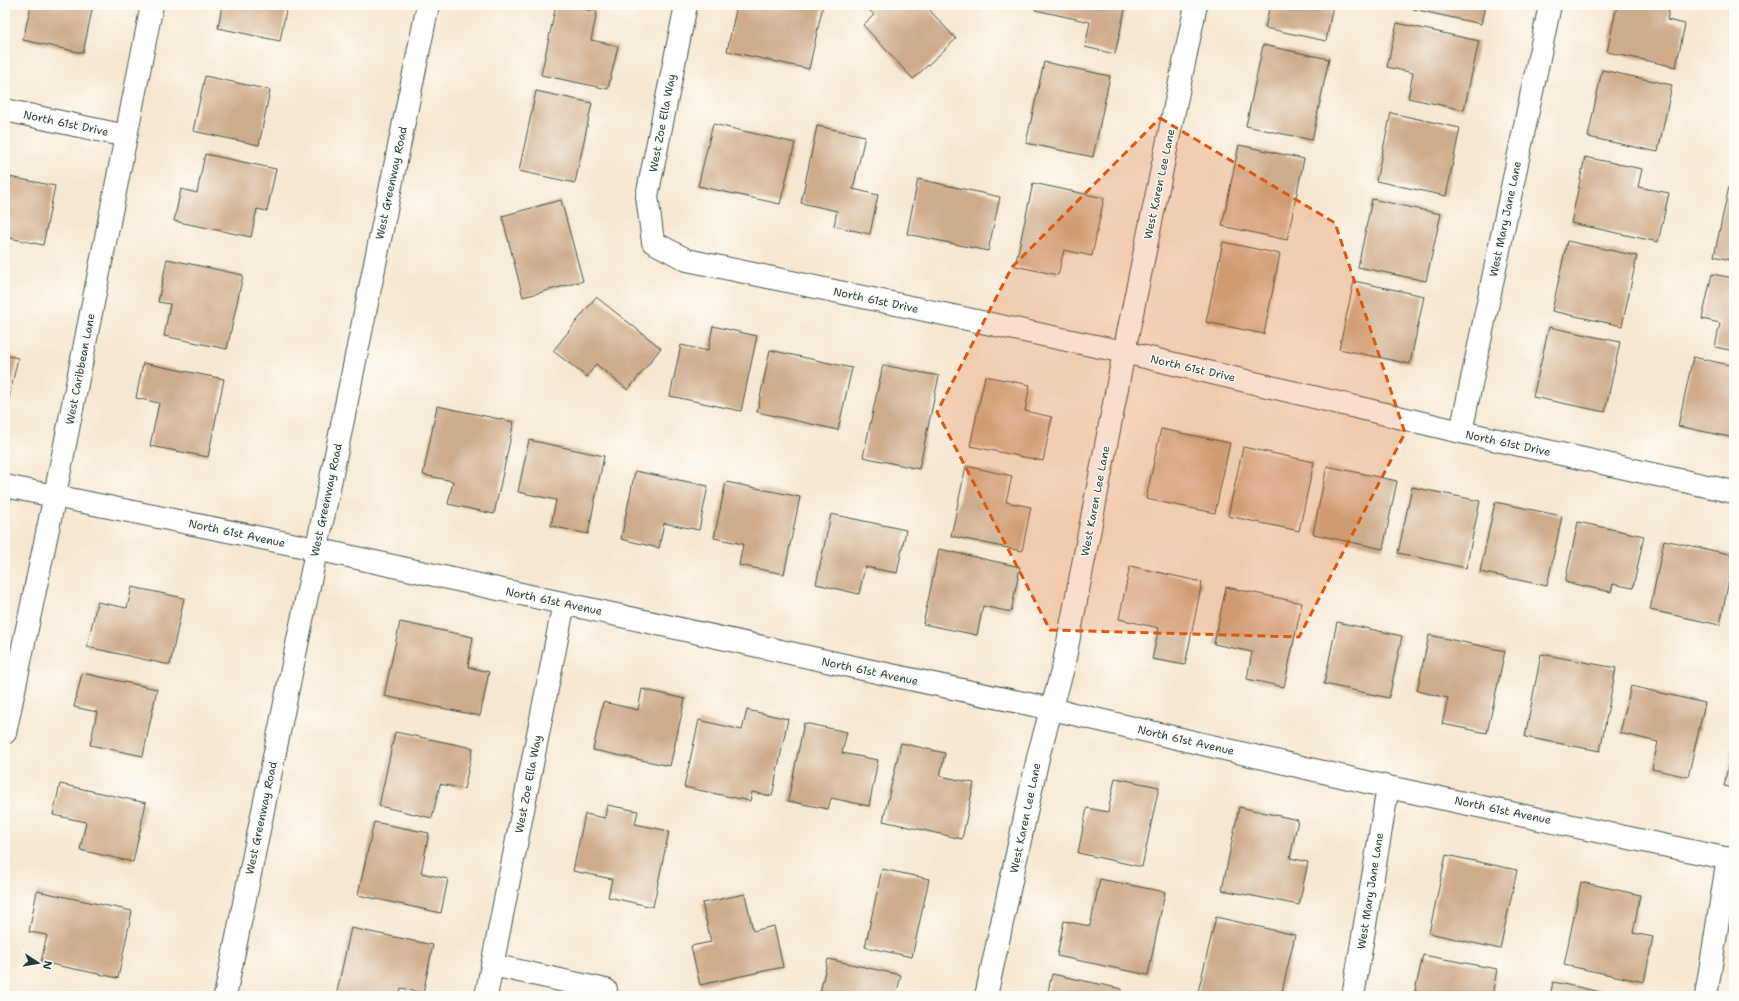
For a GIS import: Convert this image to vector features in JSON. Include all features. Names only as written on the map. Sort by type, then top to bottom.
[{"type":"street","name":"West Caribbean Lane","points":[[5,733],[55,496],[152,5]]},
{"type":"street","name":"West Greenway Road","points":[[224,996],[428,5]]},
{"type":"street","name":"West Zoe Ella Way","points":[[653,242],[647,196],[686,5]]},
{"type":"street","name":"West Karen Lee Lane","points":[[986,996],[1040,753],[1063,668],[1124,352],[1196,5]]},
{"type":"street","name":"West Mary Jane Lane","points":[[1461,432],[1550,5]]},
{"type":"street","name":"North 61st Drive","points":[[5,110],[126,136]]},
{"type":"street","name":"North 61st Drive","points":[[653,242],[687,260],[1124,352],[1461,432],[1734,492]]},
{"type":"street","name":"North 61st Avenue","points":[[5,486],[316,549],[1052,709],[1388,787],[1731,859]]},
{"type":"street","name":"West Zoe Ella Way","points":[[486,996],[564,603]]},
{"type":"street","name":"West Mary Jane Lane","points":[[1353,996],[1388,787]]},
{"type":"street","points":[[1706,996],[1731,859]]},
{"type":"street","points":[[492,965],[606,990]]},
{"type":"highlighted area","points":[[1160,118],[1335,223],[1405,433],[1299,637],[1050,630],[937,412],[1012,267]]},
{"type":"building","points":[[31,5],[93,5],[83,53],[23,40]]},
{"type":"building","points":[[222,5],[287,5],[280,41],[218,28]]},
{"type":"building","points":[[556,5],[564,5],[597,12],[591,40],[618,46],[608,89],[541,75]]},
{"type":"building","points":[[737,5],[823,5],[809,69],[727,51]]},
{"type":"building","points":[[865,5],[925,5],[956,39],[913,79],[863,25],[874,15]]},
{"type":"building","points":[[1036,5],[1126,5],[1115,54],[1085,47],[1090,22],[1035,10]]},
{"type":"building","points":[[1270,5],[1333,5],[1326,41],[1265,28]]},
{"type":"building","points":[[1414,5],[1485,5],[1481,24],[1413,9]]},
{"type":"building","points":[[1617,5],[1670,5],[1667,20],[1685,24],[1676,67],[1607,52]]},
{"type":"building","points":[[1397,23],[1479,41],[1464,110],[1408,98],[1413,73],[1387,67]]},
{"type":"building","points":[[1263,45],[1329,59],[1312,140],[1246,126]]},
{"type":"building","points":[[1044,62],[1110,76],[1093,157],[1026,143]]},
{"type":"building","points":[[1602,70],[1672,85],[1658,152],[1588,137]]},
{"type":"building","points":[[205,76],[270,90],[259,145],[193,131]]},
{"type":"building","points":[[536,91],[592,103],[575,183],[519,171]]},
{"type":"building","points":[[1391,113],[1460,128],[1446,196],[1376,181]]},
{"type":"building","points":[[713,124],[795,143],[780,204],[698,186]]},
{"type":"building","points":[[817,126],[865,136],[853,189],[878,195],[870,234],[834,226],[837,211],[801,203]]},
{"type":"building","points":[[1239,145],[1304,159],[1287,240],[1222,226]]},
{"type":"building","points":[[205,154],[276,169],[267,211],[257,209],[251,237],[174,221],[181,189],[197,193]]},
{"type":"building","points":[[1585,157],[1642,169],[1638,187],[1669,193],[1658,242],[1571,223]]},
{"type":"building","points":[[5,176],[55,186],[43,245],[5,237]]},
{"type":"building","points":[[918,179],[1000,197],[988,251],[907,234]]},
{"type":"building","points":[[1033,183],[1104,198],[1092,256],[1064,250],[1058,275],[1015,266]]},
{"type":"building","points":[[1729,187],[1734,188],[1734,261],[1714,256]]},
{"type":"building","points":[[1372,199],[1441,214],[1426,281],[1358,267]]},
{"type":"building","points":[[561,200],[583,281],[523,297],[502,216]]},
{"type":"building","points":[[1567,241],[1637,256],[1622,326],[1552,311]]},
{"type":"building","points":[[1223,242],[1280,254],[1264,334],[1206,322]]},
{"type":"building","points":[[167,259],[243,275],[227,349],[164,336],[170,304],[158,302]]},
{"type":"building","points":[[1712,274],[1734,278],[1734,351],[1715,347],[1720,323],[1702,319]]},
{"type":"building","points":[[1354,281],[1424,296],[1410,364],[1339,349]]},
{"type":"building","points":[[596,297],[661,348],[628,390],[596,364],[587,377],[553,351]]},
{"type":"building","points":[[713,326],[757,336],[741,411],[670,396],[681,345],[708,351]]},
{"type":"building","points":[[1549,327],[1620,342],[1605,412],[1533,397]]},
{"type":"building","points":[[770,350],[852,368],[838,430],[757,412]]},
{"type":"building","points":[[5,355],[18,358],[8,402],[5,401]]},
{"type":"building","points":[[1693,357],[1734,366],[1734,438],[1678,426]]},
{"type":"building","points":[[143,363],[224,379],[208,457],[150,446],[159,403],[136,398]]},
{"type":"building","points":[[883,365],[939,376],[919,469],[863,457]]},
{"type":"building","points":[[985,376],[1030,385],[1025,411],[1052,417],[1043,461],[970,446]]},
{"type":"building","points":[[437,406],[514,422],[494,514],[448,504],[453,481],[423,475]]},
{"type":"building","points":[[1161,429],[1230,443],[1215,513],[1146,499]]},
{"type":"building","points":[[529,440],[604,456],[588,534],[551,526],[556,500],[518,492]]},
{"type":"building","points":[[1243,447],[1314,462],[1299,531],[1228,516]]},
{"type":"building","points":[[966,466],[1012,476],[1006,502],[1031,507],[1022,551],[951,536]]},
{"type":"building","points":[[1327,466],[1397,481],[1383,549],[1313,534]]},
{"type":"building","points":[[635,471],[708,486],[699,530],[664,523],[659,548],[621,539]]},
{"type":"building","points":[[726,482],[800,497],[784,574],[739,565],[743,544],[714,538]]},
{"type":"building","points":[[1412,487],[1480,501],[1466,568],[1398,553]]},
{"type":"building","points":[[1495,502],[1562,516],[1547,586],[1480,572]]},
{"type":"building","points":[[831,514],[906,530],[897,573],[865,567],[859,594],[816,584]]},
{"type":"building","points":[[1578,522],[1644,536],[1633,588],[1613,584],[1611,592],[1565,582]]},
{"type":"building","points":[[1664,540],[1734,555],[1720,625],[1650,610]]},
{"type":"building","points":[[939,549],[1020,567],[1011,612],[983,606],[977,635],[923,624]]},
{"type":"building","points":[[1130,566],[1202,582],[1185,665],[1152,659],[1159,628],[1119,619]]},
{"type":"building","points":[[132,587],[184,598],[170,665],[87,647],[97,602],[127,608]]},
{"type":"building","points":[[1226,587],[1302,603],[1284,687],[1247,679],[1252,652],[1214,644]]},
{"type":"building","points":[[400,622],[473,637],[468,667],[489,672],[480,716],[384,696]]},
{"type":"building","points":[[1337,622],[1402,636],[1389,698],[1324,684]]},
{"type":"building","points":[[1429,635],[1505,651],[1487,733],[1442,724],[1448,698],[1417,691]]},
{"type":"building","points":[[1541,654],[1616,668],[1600,751],[1525,737]]},
{"type":"building","points":[[82,673],[157,689],[143,756],[90,745],[97,712],[74,707]]},
{"type":"building","points":[[1631,686],[1705,703],[1688,777],[1652,769],[1658,742],[1620,733]]},
{"type":"building","points":[[642,689],[685,699],[670,766],[593,750],[603,702],[638,710]]},
{"type":"building","points":[[747,710],[788,719],[772,796],[752,792],[750,801],[684,787],[699,720],[742,730]]},
{"type":"building","points":[[804,723],[847,732],[842,753],[878,760],[869,806],[831,798],[828,809],[788,801]]},
{"type":"building","points":[[395,732],[473,748],[464,789],[440,784],[432,818],[379,806]]},
{"type":"building","points":[[1734,742],[1734,788],[1724,786]]},
{"type":"building","points":[[901,743],[945,753],[940,776],[974,783],[962,839],[883,821]]},
{"type":"building","points":[[1115,778],[1159,787],[1142,867],[1078,853],[1087,808],[1108,812]]},
{"type":"building","points":[[60,784],[146,803],[133,862],[80,850],[86,822],[53,815]]},
{"type":"building","points":[[607,805],[638,811],[635,824],[669,831],[653,907],[608,897],[612,879],[573,871],[585,814],[605,818]]},
{"type":"building","points":[[1239,807],[1298,820],[1290,858],[1308,862],[1299,905],[1222,890]]},
{"type":"building","points":[[374,822],[429,833],[421,873],[448,879],[441,913],[358,895]]},
{"type":"building","points":[[1446,855],[1517,870],[1500,949],[1429,933]]},
{"type":"building","points":[[882,869],[929,879],[912,957],[865,947]]},
{"type":"building","points":[[1100,879],[1165,892],[1148,975],[1057,956],[1064,921],[1090,926]]},
{"type":"building","points":[[1581,882],[1640,895],[1633,933],[1653,937],[1644,982],[1564,965]]},
{"type":"building","points":[[37,891],[132,911],[118,978],[41,962],[47,935],[29,932]]},
{"type":"building","points":[[745,894],[753,931],[774,926],[783,967],[700,985],[691,946],[711,942],[702,903]]},
{"type":"building","points":[[1216,917],[1295,935],[1281,996],[1197,996]]},
{"type":"building","points":[[351,928],[433,945],[423,993],[401,988],[399,996],[336,996]]},
{"type":"building","points":[[1423,955],[1497,969],[1492,996],[1439,996],[1415,991]]},
{"type":"building","points":[[828,959],[901,975],[896,996],[819,996]]},
{"type":"building","points":[[1052,974],[1122,989],[1121,996],[1047,996]]},
{"type":"building","points":[[1553,982],[1616,995],[1616,996],[1550,996]]}]
